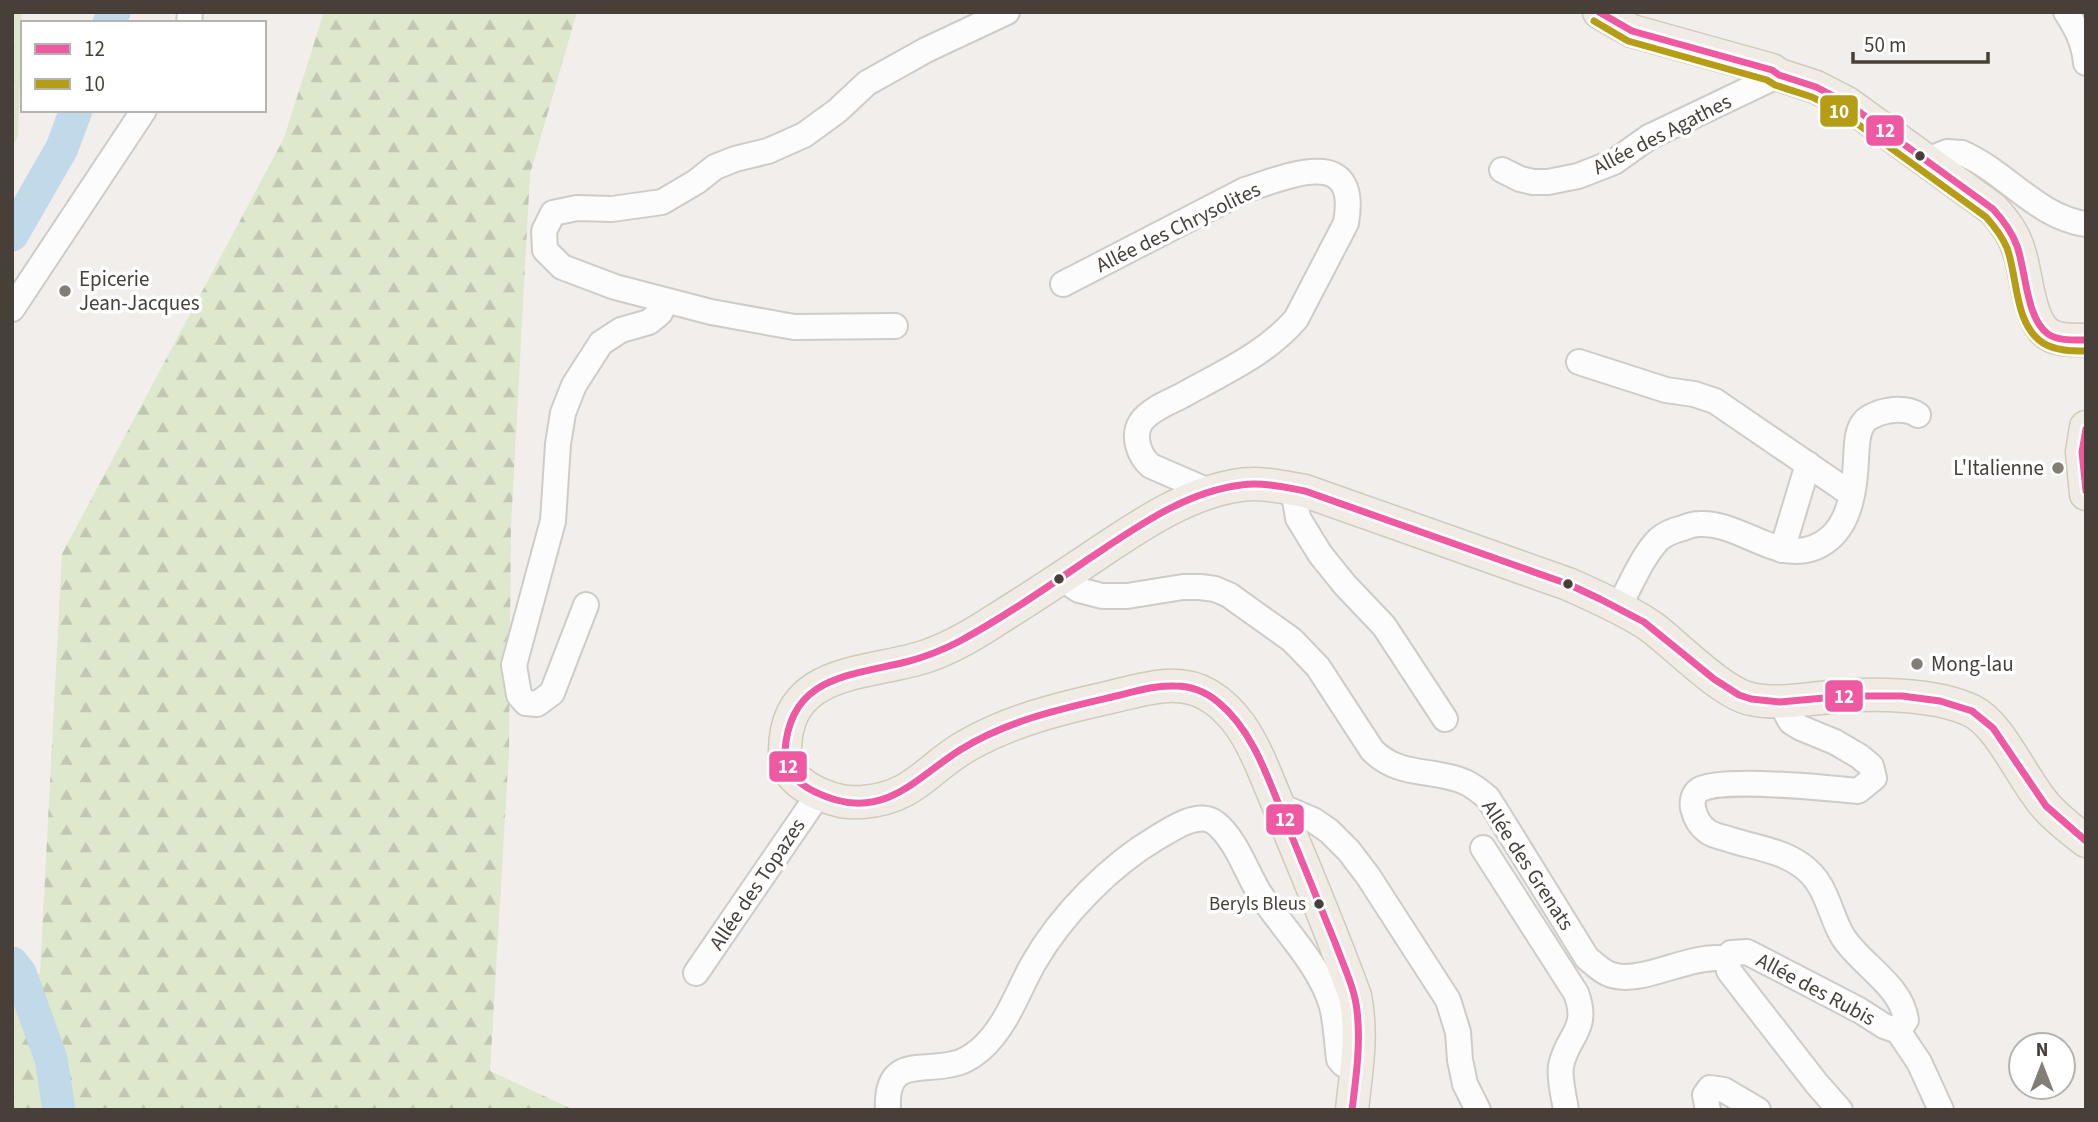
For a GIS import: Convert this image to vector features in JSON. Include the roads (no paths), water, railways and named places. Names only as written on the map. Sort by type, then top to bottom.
[{"type":"main road","points":[[1599,12],[1632,31],[1772,70],[1779,75],[1816,87],[1847,103],[1993,209],[2009,227],[2019,251],[2039,325],[2047,333],[2060,339],[2086,340]]},
{"type":"main road","points":[[2086,427],[2082,452],[2086,494]]},
{"type":"main road","name":"Allée des Topazes","points":[[1352,1110],[1359,1018],[1355,996],[1278,805],[1240,725],[1210,696],[1190,687],[1170,685],[1063,708],[1007,727],[965,746],[911,788],[880,800],[847,803],[818,795],[798,781],[785,761],[785,732],[797,706],[816,687],[842,676],[926,656],[958,643],[1131,532],[1185,502],[1211,492],[1252,484],[1306,491],[1568,584],[1650,626],[1727,688],[1751,699],[1786,701],[1893,695],[1953,704],[1972,711],[1987,721],[2046,806],[2086,841]]},
{"type":"street","points":[[895,326],[794,327],[711,312],[615,287],[562,267],[545,250],[544,231],[553,213],[577,208],[612,209],[662,202],[715,167],[768,151],[804,135],[837,111],[867,83],[926,50],[1007,12]]},
{"type":"street","points":[[2066,12],[2080,34],[2086,63]]},
{"type":"street","name":"Allée des Agathes","points":[[1502,170],[1532,182],[1578,176],[1614,162],[1648,137],[1779,75]]},
{"type":"street","points":[[12,309],[143,112]]},
{"type":"street","points":[[1925,161],[1947,152],[1962,153],[2054,215],[2086,224]]},
{"type":"street","name":"Allée des Chrysolites","points":[[1063,284],[1245,191],[1308,172],[1332,174],[1343,181],[1349,207],[1346,223],[1296,319],[1264,349],[1158,409],[1141,422],[1138,442],[1143,459],[1151,466],[1211,492]]},
{"type":"street","points":[[586,605],[552,693],[537,704],[526,703],[519,695],[514,665],[553,521],[558,444],[564,413],[574,385],[601,343],[621,330],[649,322],[660,313],[666,300]]},
{"type":"street","points":[[1579,362],[1666,390],[1694,394],[1715,401],[1851,494]]},
{"type":"street","points":[[1618,608],[1650,551],[1661,538],[1678,529],[1699,524],[1722,527],[1782,551],[1804,551],[1823,544],[1836,533],[1844,519],[1851,494],[1857,439],[1864,422],[1881,411],[1898,409],[1918,415]]},
{"type":"street","points":[[1782,551],[1808,464]]},
{"type":"street","points":[[1306,491],[1294,500],[1298,518],[1320,554],[1384,626],[1445,719]]},
{"type":"street","name":"Allée des Grenats","points":[[1061,578],[1079,590],[1102,596],[1127,596],[1183,587],[1215,589],[1229,595],[1292,640],[1318,667],[1371,750],[1380,759],[1389,765],[1465,782],[1488,798],[1587,958],[1608,974],[1634,977],[1713,957],[1727,960]]},
{"type":"street","name":"Allée des Rubis","points":[[1786,701],[1786,712],[1791,722],[1835,741],[1859,756],[1871,766],[1874,778],[1858,790],[1727,783],[1712,785],[1698,790],[1693,796],[1692,805],[1699,822],[1709,833],[1790,858],[1812,874],[1827,895],[1843,936],[1855,953],[1894,991],[1904,1007],[1906,1020],[1898,1031],[1747,952],[1731,953],[1727,960],[1729,971],[1840,1110]]},
{"type":"street","name":"Allée des Topazes","points":[[696,973],[818,795]]},
{"type":"street","points":[[1278,805],[1313,820],[1329,831],[1368,876],[1448,1000],[1458,1031],[1465,1084],[1478,1110]]},
{"type":"street","points":[[888,1110],[889,1091],[900,1073],[912,1067],[953,1064],[969,1058],[983,1047],[1005,1019],[1048,941],[1101,881],[1133,852],[1180,825],[1199,819],[1213,822],[1225,833],[1258,891],[1317,974],[1332,1006],[1339,1059],[1357,1071]]},
{"type":"street","points":[[1483,848],[1579,1001],[1579,1027],[1563,1058],[1561,1068],[1566,1110]]},
{"type":"street","points":[[1898,1031],[1919,1062],[1941,1110]]},
{"type":"street","points":[[1708,1110],[1705,1096],[1710,1088],[1724,1090],[1758,1110]]},
{"type":"waterway","points":[[110,21],[114,12]]},
{"type":"waterway","points":[[12,235],[62,148],[75,112]]},
{"type":"waterway","points":[[12,963],[20,973],[51,1059],[59,1110]]},
{"type":"place","name":"Epicerie Jean-Jacques","points":[[65,291]]},
{"type":"place","name":"L'Italienne","points":[[2058,468]]},
{"type":"place","name":"Mong-lau","points":[[1917,664]]},
{"type":"place","name":"Beryls Bleus","points":[[1319,904]]}]
